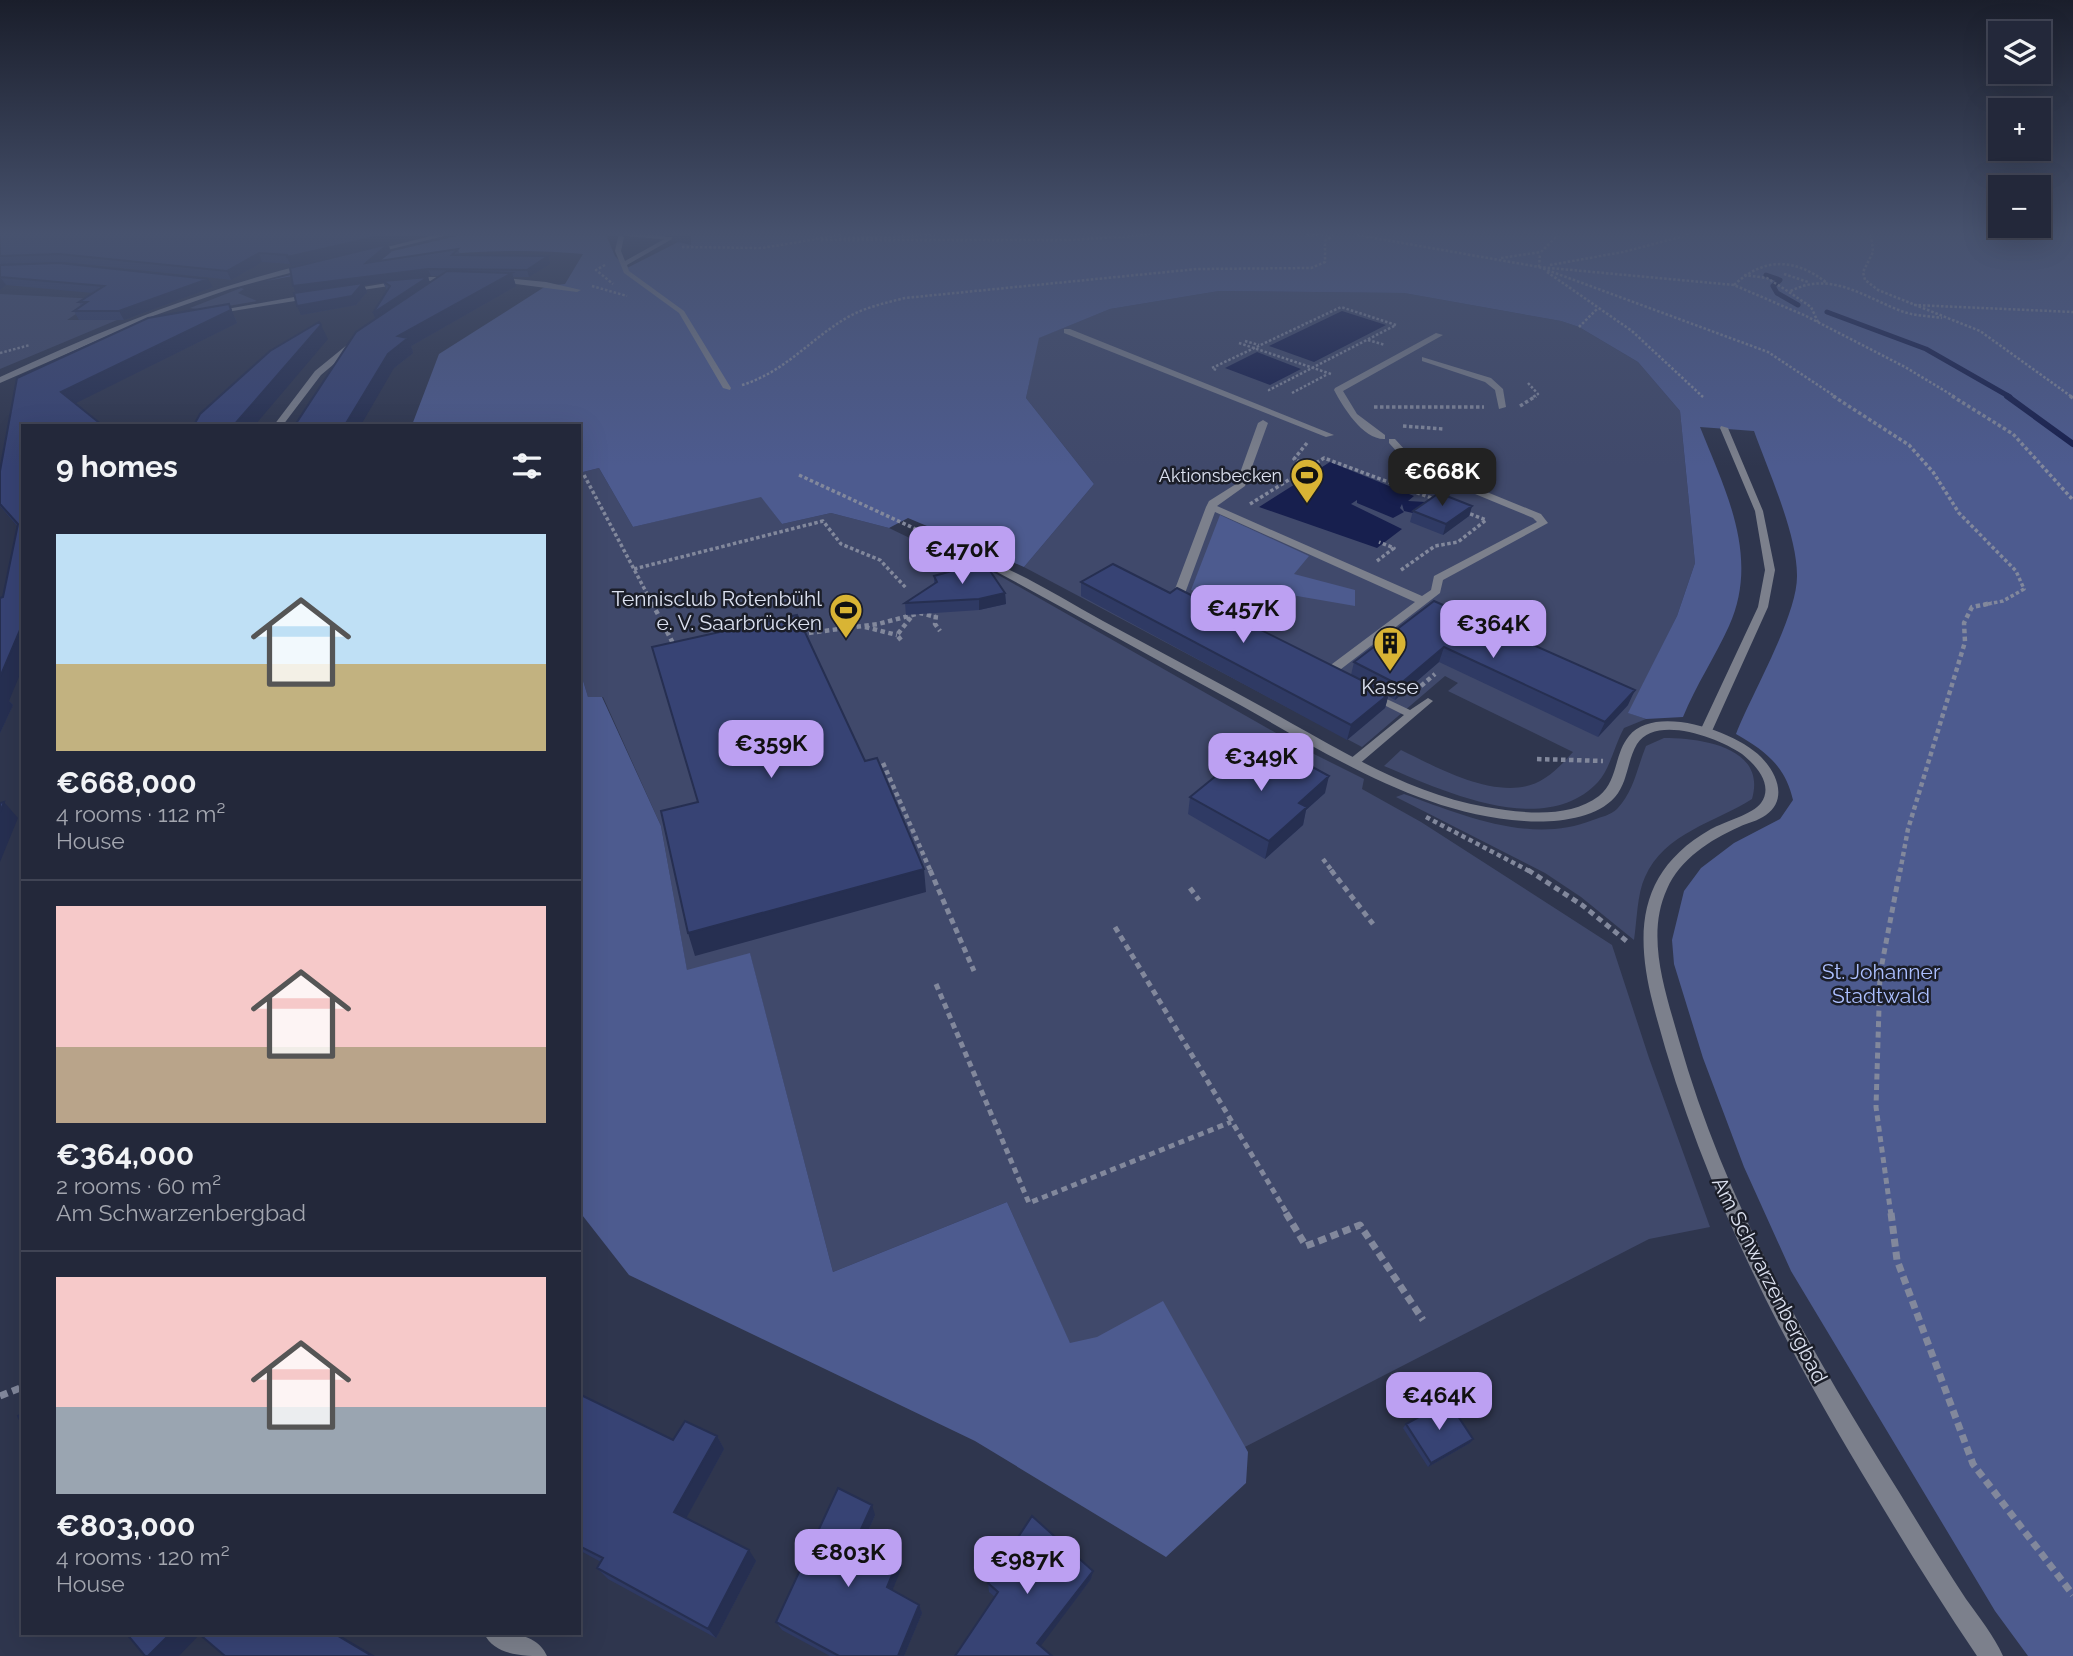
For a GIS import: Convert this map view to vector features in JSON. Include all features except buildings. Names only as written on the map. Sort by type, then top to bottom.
[{"type":"street","points":[[0,380],[162,312]]},
{"type":"street","points":[[208,313],[212,312]]},
{"type":"street","points":[[152,316],[179,317]]},
{"type":"street","points":[[1067,331],[1329,435]]},
{"type":"street","points":[[1315,666],[1333,675],[1436,591],[1438,578],[1543,523],[1537,516],[1412,463],[1387,439],[1353,416],[1338,390],[1439,335]]},
{"type":"street","points":[[279,424],[318,373],[362,338]]},
{"type":"street","points":[[1425,359],[1488,380],[1499,389],[1502,407]]},
{"type":"street","points":[[1203,610],[1178,597],[1211,507],[1240,486],[1263,423]]},
{"type":"street","points":[[1211,507],[1423,601]]},
{"type":"street","name":"Am Schwarzenbergbad","points":[[992,565],[1354,762],[1412,788],[1462,805],[1491,812],[1556,816],[1601,802],[1615,790],[1634,736],[1643,729],[1679,726],[1706,731],[1731,741],[1760,764],[1771,779],[1773,794],[1763,810],[1714,833],[1682,856],[1662,882],[1653,908],[1650,936],[1658,991],[1675,1055],[1714,1167],[1762,1272],[1845,1427],[1964,1618],[1992,1656]]},
{"type":"street","points":[[1359,688],[1374,696]]},
{"type":"street","points":[[499,1635],[535,1656]]},
{"type":"lane","points":[[682,312],[727,388]]},
{"type":"lane","points":[[1706,731],[1763,607],[1770,570],[1759,511],[1724,428]]},
{"type":"lane","points":[[1374,696],[1410,714]]},
{"type":"lane","points":[[1354,762],[1428,701]]},
{"type":"path","points":[[727,388],[772,376],[859,312]]},
{"type":"path","points":[[1224,373],[1212,368],[1330,312]]},
{"type":"path","points":[[1333,312],[1337,313]]},
{"type":"path","points":[[1251,403],[1396,325],[1357,312]]},
{"type":"path","points":[[1579,327],[1594,312]]},
{"type":"path","points":[[1605,312],[1650,347],[1703,397]]},
{"type":"path","points":[[1661,312],[1768,352],[1909,445],[1933,472],[1959,513],[2016,571],[2024,589],[2003,601],[1972,607],[1964,623],[1965,642],[1908,829],[1880,974],[1876,1107],[1897,1260],[1973,1464],[2073,1595]]},
{"type":"path","points":[[1797,312],[1905,367],[2014,434],[2073,500]]},
{"type":"path","points":[[1814,312],[1819,322]]},
{"type":"path","points":[[1905,312],[1955,320]]},
{"type":"path","points":[[1933,312],[1980,331],[2073,398]]},
{"type":"path","points":[[1382,326],[1388,323]]},
{"type":"path","points":[[1301,326],[1307,328]]},
{"type":"path","points":[[1378,329],[1384,331]]},
{"type":"path","points":[[1368,340],[1380,344]]},
{"type":"path","points":[[1245,341],[1260,346]]},
{"type":"path","points":[[1270,341],[1276,343]]},
{"type":"path","points":[[1239,343],[1326,372]]},
{"type":"path","points":[[1351,343],[1357,345]]},
{"type":"path","points":[[1321,359],[1327,361]]},
{"type":"path","points":[[1514,408],[1538,394],[1528,383]]},
{"type":"path","points":[[1348,407],[1502,407]]},
{"type":"path","points":[[1258,512],[1245,506],[1324,458],[1437,500]]},
{"type":"path","points":[[1297,462],[1320,472]]},
{"type":"path","points":[[584,475],[677,651]]},
{"type":"path","points":[[799,475],[992,565]]},
{"type":"path","points":[[1269,484],[1277,488]]},
{"type":"path","points":[[1261,489],[1269,492]]},
{"type":"path","points":[[1400,571],[1435,546],[1458,542],[1486,520],[1462,510]]},
{"type":"path","points":[[634,569],[823,521],[841,544],[880,561],[907,589]]},
{"type":"path","points":[[1377,561],[1394,548],[1379,542]]},
{"type":"path","points":[[1366,556],[1385,565]]},
{"type":"path","points":[[1394,568],[1407,578]]},
{"type":"path","points":[[788,637],[929,613],[936,615],[935,624],[940,631]]},
{"type":"path","points":[[897,635],[913,615]]},
{"type":"path","points":[[861,626],[897,635],[901,640]]},
{"type":"path","points":[[1423,676],[1430,679]]},
{"type":"path","points":[[1537,759],[1563,762],[1624,760]]},
{"type":"path","points":[[883,763],[974,971]]},
{"type":"path","points":[[1421,815],[1542,877],[1574,897],[1636,951]]},
{"type":"path","points":[[1323,859],[1373,924]]},
{"type":"path","points":[[1190,888],[1199,900]]},
{"type":"path","points":[[1115,927],[1306,1246],[1360,1225],[1423,1320]]},
{"type":"path","points":[[936,984],[1029,1203],[1231,1122]]},
{"type":"path","points":[[0,1396],[21,1388]]},
{"type":"shaded area","points":[[0,312],[78,312],[67,320],[117,320],[0,369]]},
{"type":"shaded area","points":[[1102,312],[1512,312],[1579,327],[1638,362],[1680,411],[1695,563],[1677,616],[1629,713],[1646,719],[1624,728],[1602,777],[1576,799],[1550,807],[1523,809],[1493,805],[1435,787],[1384,766],[1401,750],[1472,781],[1511,788],[1529,786],[1545,778],[1573,752],[1448,691],[1458,683],[1445,676],[1362,747],[1024,567],[1094,484],[1026,398],[1038,338]]},
{"type":"shaded area","points":[[1339,312],[1386,325],[1314,362],[1269,346]]},
{"type":"shaded area","points":[[1257,352],[1301,369],[1270,385],[1225,368]]},
{"type":"shaded area","name":"Aktionsbecken","points":[[1330,462],[1414,496],[1408,501],[1426,502],[1417,514],[1404,511],[1402,504],[1400,508],[1404,512],[1393,518],[1357,503],[1357,500],[1351,504],[1402,529],[1377,548],[1259,507]]},
{"type":"shaded area","points":[[599,468],[633,527],[761,496],[782,524],[831,513],[889,528],[970,567],[979,564],[1306,750],[1364,779],[1362,789],[1421,822],[1612,945],[1649,1058],[1710,1227],[1649,1239],[1173,1484],[1070,1344],[1007,1202],[833,1272],[750,954],[687,971],[661,826],[603,697],[588,697],[581,674],[581,472]]},
{"type":"shaded area","points":[[1664,738],[1712,744],[1741,757],[1750,768],[1754,781],[1752,799],[1678,839],[1654,862],[1640,891],[1634,940],[1581,897],[1545,873],[1396,797],[1404,794],[1497,824],[1545,829],[1569,827],[1606,816],[1617,809],[1631,787],[1646,746]]},
{"type":"green space","name":"St. Johanner Stadtwald","points":[[505,312],[1102,312],[1039,338],[1026,398],[1094,484],[1024,567],[908,518],[889,528],[831,513],[782,524],[761,497],[633,527],[599,468],[581,472],[581,424],[412,424],[439,354]]},
{"type":"green space","name":"St. Johanner Stadtwald","points":[[1512,312],[2073,312],[2073,1656],[2028,1656],[1995,1611],[1791,1271],[1744,1167],[1703,1058],[1674,964],[1672,940],[1684,891],[1701,868],[1734,843],[1780,819],[1793,800],[1779,768],[1756,747],[1736,734],[1790,611],[1797,575],[1796,559],[1787,522],[1754,431],[1700,427],[1736,525],[1741,575],[1738,600],[1729,626],[1683,717],[1646,719],[1628,713],[1677,616],[1695,563],[1680,411],[1638,362],[1579,327]]},
{"type":"green space","points":[[1220,515],[1309,556],[1294,574],[1355,590],[1355,606],[1274,592],[1261,610],[1191,590]]},
{"type":"green space","points":[[581,674],[588,697],[602,697],[661,826],[687,970],[750,953],[833,1272],[1007,1202],[1070,1343],[1097,1337],[1163,1301],[1248,1452],[1246,1483],[1166,1557],[975,1441],[629,1275],[581,1214]]},
{"type":"waterway","points":[[1828,312],[1926,349],[2010,397]]},
{"type":"waterway","points":[[2007,396],[2073,444]]},
{"type":"place","name":"Aktionsbecken","points":[[1307,505]]},
{"type":"place","name":"Tennisclub Rotenbühl e. V. Saarbrücken","points":[[846,640]]},
{"type":"place","name":"Kasse","points":[[1390,673]]}]
